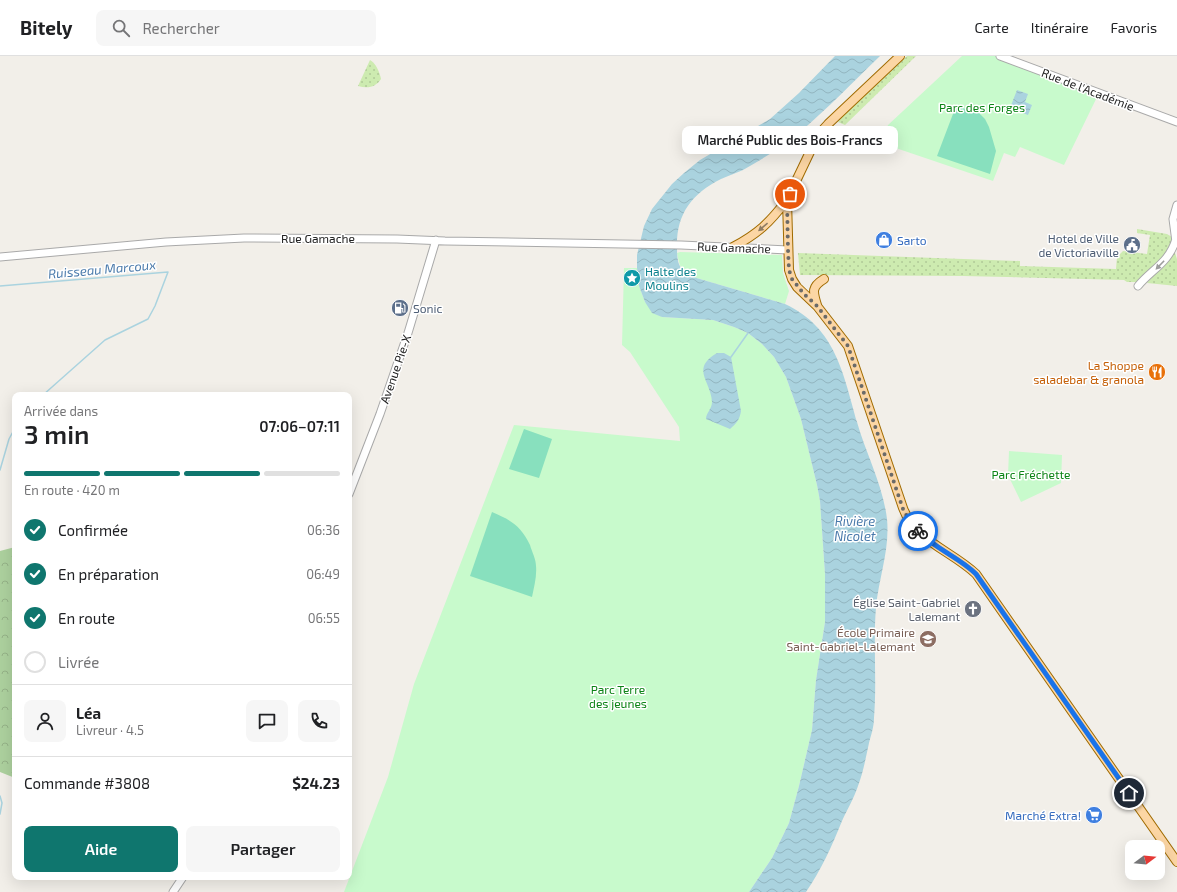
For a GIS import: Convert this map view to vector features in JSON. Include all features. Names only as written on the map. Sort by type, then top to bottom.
[{"type":"main road","points":[[733,247],[751,237],[774,217],[787,200],[818,136],[837,115],[900,56]]},
{"type":"main road","points":[[787,200],[789,270],[792,279],[804,294],[817,306],[842,337],[852,356],[904,512],[912,524],[924,537],[955,557],[976,574],[1177,862]]},
{"type":"main road","points":[[817,306],[814,291],[816,284],[824,279]]},
{"type":"street","name":"Rue de l'Académie","points":[[1000,56],[1177,122]]},
{"type":"street","points":[[1138,286],[1167,258],[1176,242],[1173,219],[1177,205]]},
{"type":"street","name":"Rue Gamache","points":[[0,257],[166,242],[244,238],[397,239],[681,245],[788,250]]},
{"type":"street","name":"Avenue Pie-X","points":[[352,486],[380,414],[408,333],[436,240]]},
{"type":"street","points":[[173,892],[181,880]]},
{"type":"green space","points":[[907,56],[916,56],[845,125],[838,122],[841,118]]},
{"type":"green space","name":"Parc des Forges","points":[[962,56],[996,56],[1098,95],[1064,165],[1020,147],[1015,157],[1004,153],[993,181],[881,143],[888,125]]},
{"type":"green space","points":[[370,60],[377,68],[381,79],[377,84],[371,87],[358,86]]},
{"type":"green space","points":[[956,106],[979,113],[985,119],[989,127],[996,151],[990,174],[937,156]]},
{"type":"green space","points":[[1137,229],[1167,234],[1172,237],[1163,258],[1137,282],[1127,282],[1124,280],[963,276],[800,275],[798,253],[1020,261],[1020,266],[1116,269],[1117,257],[1123,251],[1147,254],[1150,235],[1137,233]]},
{"type":"green space","points":[[1174,250],[1177,259],[1177,286],[1147,283]]},
{"type":"green space","points":[[677,253],[782,255],[783,273],[789,291],[785,304],[693,277],[681,268]]},
{"type":"green space","name":"Parc Terre des jeunes","points":[[624,268],[637,268],[639,286],[645,302],[662,317],[713,320],[748,333],[762,344],[774,357],[786,377],[801,419],[820,501],[825,574],[825,622],[816,680],[812,730],[789,823],[772,858],[749,892],[344,892],[349,880],[352,880],[352,871],[388,777],[414,684],[514,425],[680,441],[679,427],[630,352],[622,345]]},
{"type":"green space","points":[[524,429],[552,439],[539,478],[509,469]]},
{"type":"green space","name":"Parc Fréchette","points":[[1009,451],[1062,455],[1061,483],[1021,502],[1008,475]]},
{"type":"green space","points":[[492,512],[515,524],[527,538],[535,561],[536,570],[532,597],[470,576]]},
{"type":"green space","points":[[12,548],[12,777],[0,772],[0,551]]},
{"type":"water","name":"Rivière Nicolet","points":[[835,56],[880,56],[793,138],[750,166],[721,179],[701,191],[687,207],[679,225],[677,236],[678,262],[685,272],[693,277],[785,304],[802,314],[816,326],[827,339],[842,369],[861,434],[882,494],[887,519],[888,530],[886,552],[876,607],[874,721],[860,781],[826,858],[806,892],[749,892],[772,858],[789,823],[812,730],[816,680],[825,622],[825,574],[820,501],[801,419],[786,377],[774,357],[762,344],[748,333],[734,327],[713,320],[662,317],[652,313],[645,302],[639,286],[637,255],[644,226],[652,209],[672,184],[700,160],[770,119],[799,93]]},
{"type":"water","points":[[1017,90],[1028,94],[1025,102],[1032,105],[1028,115],[1010,108]]},
{"type":"water","points":[[717,353],[724,353],[731,357],[741,411],[737,421],[730,429],[706,419],[712,402],[703,370],[709,359]]},
{"type":"waterway","name":"Ruisseau Marcoux","points":[[0,286],[168,272],[155,306],[148,319],[105,340],[46,392]]},
{"type":"waterway","points":[[731,357],[748,333]]},
{"type":"waterway","name":"Ruisseau Marcoux","points":[[0,470],[12,434]]},
{"type":"waterway","name":"Ruisseau Marcoux","points":[[0,796],[2,803],[0,814]]},
{"type":"way so far","points":[[790,194],[787,200],[788,250],[789,270],[792,279],[797,287],[817,306],[848,346],[904,512],[918,531]]},
{"type":"place","name":"Marché Public des Bois-Francs","points":[[790,194]]},
{"type":"place","name":"Sarto","points":[[884,240]]},
{"type":"place","name":"Hotel de Ville de Victoriaville","points":[[1132,245]]},
{"type":"place","name":"Halte des Moulins","points":[[632,278]]},
{"type":"place","name":"Sonic","points":[[400,308]]},
{"type":"place","name":"La Shoppe saladebar & granola","points":[[1157,372]]},
{"type":"place","name":"Église Saint-Gabriel Lalemant","points":[[973,609]]},
{"type":"place","name":"École Primaire Saint-Gabriel-Lalemant","points":[[928,639]]},
{"type":"place","name":"Marché Extra!","points":[[1094,815]]},
{"type":"route","points":[[918,531],[928,541],[955,557],[976,574],[1129,793]]}]
